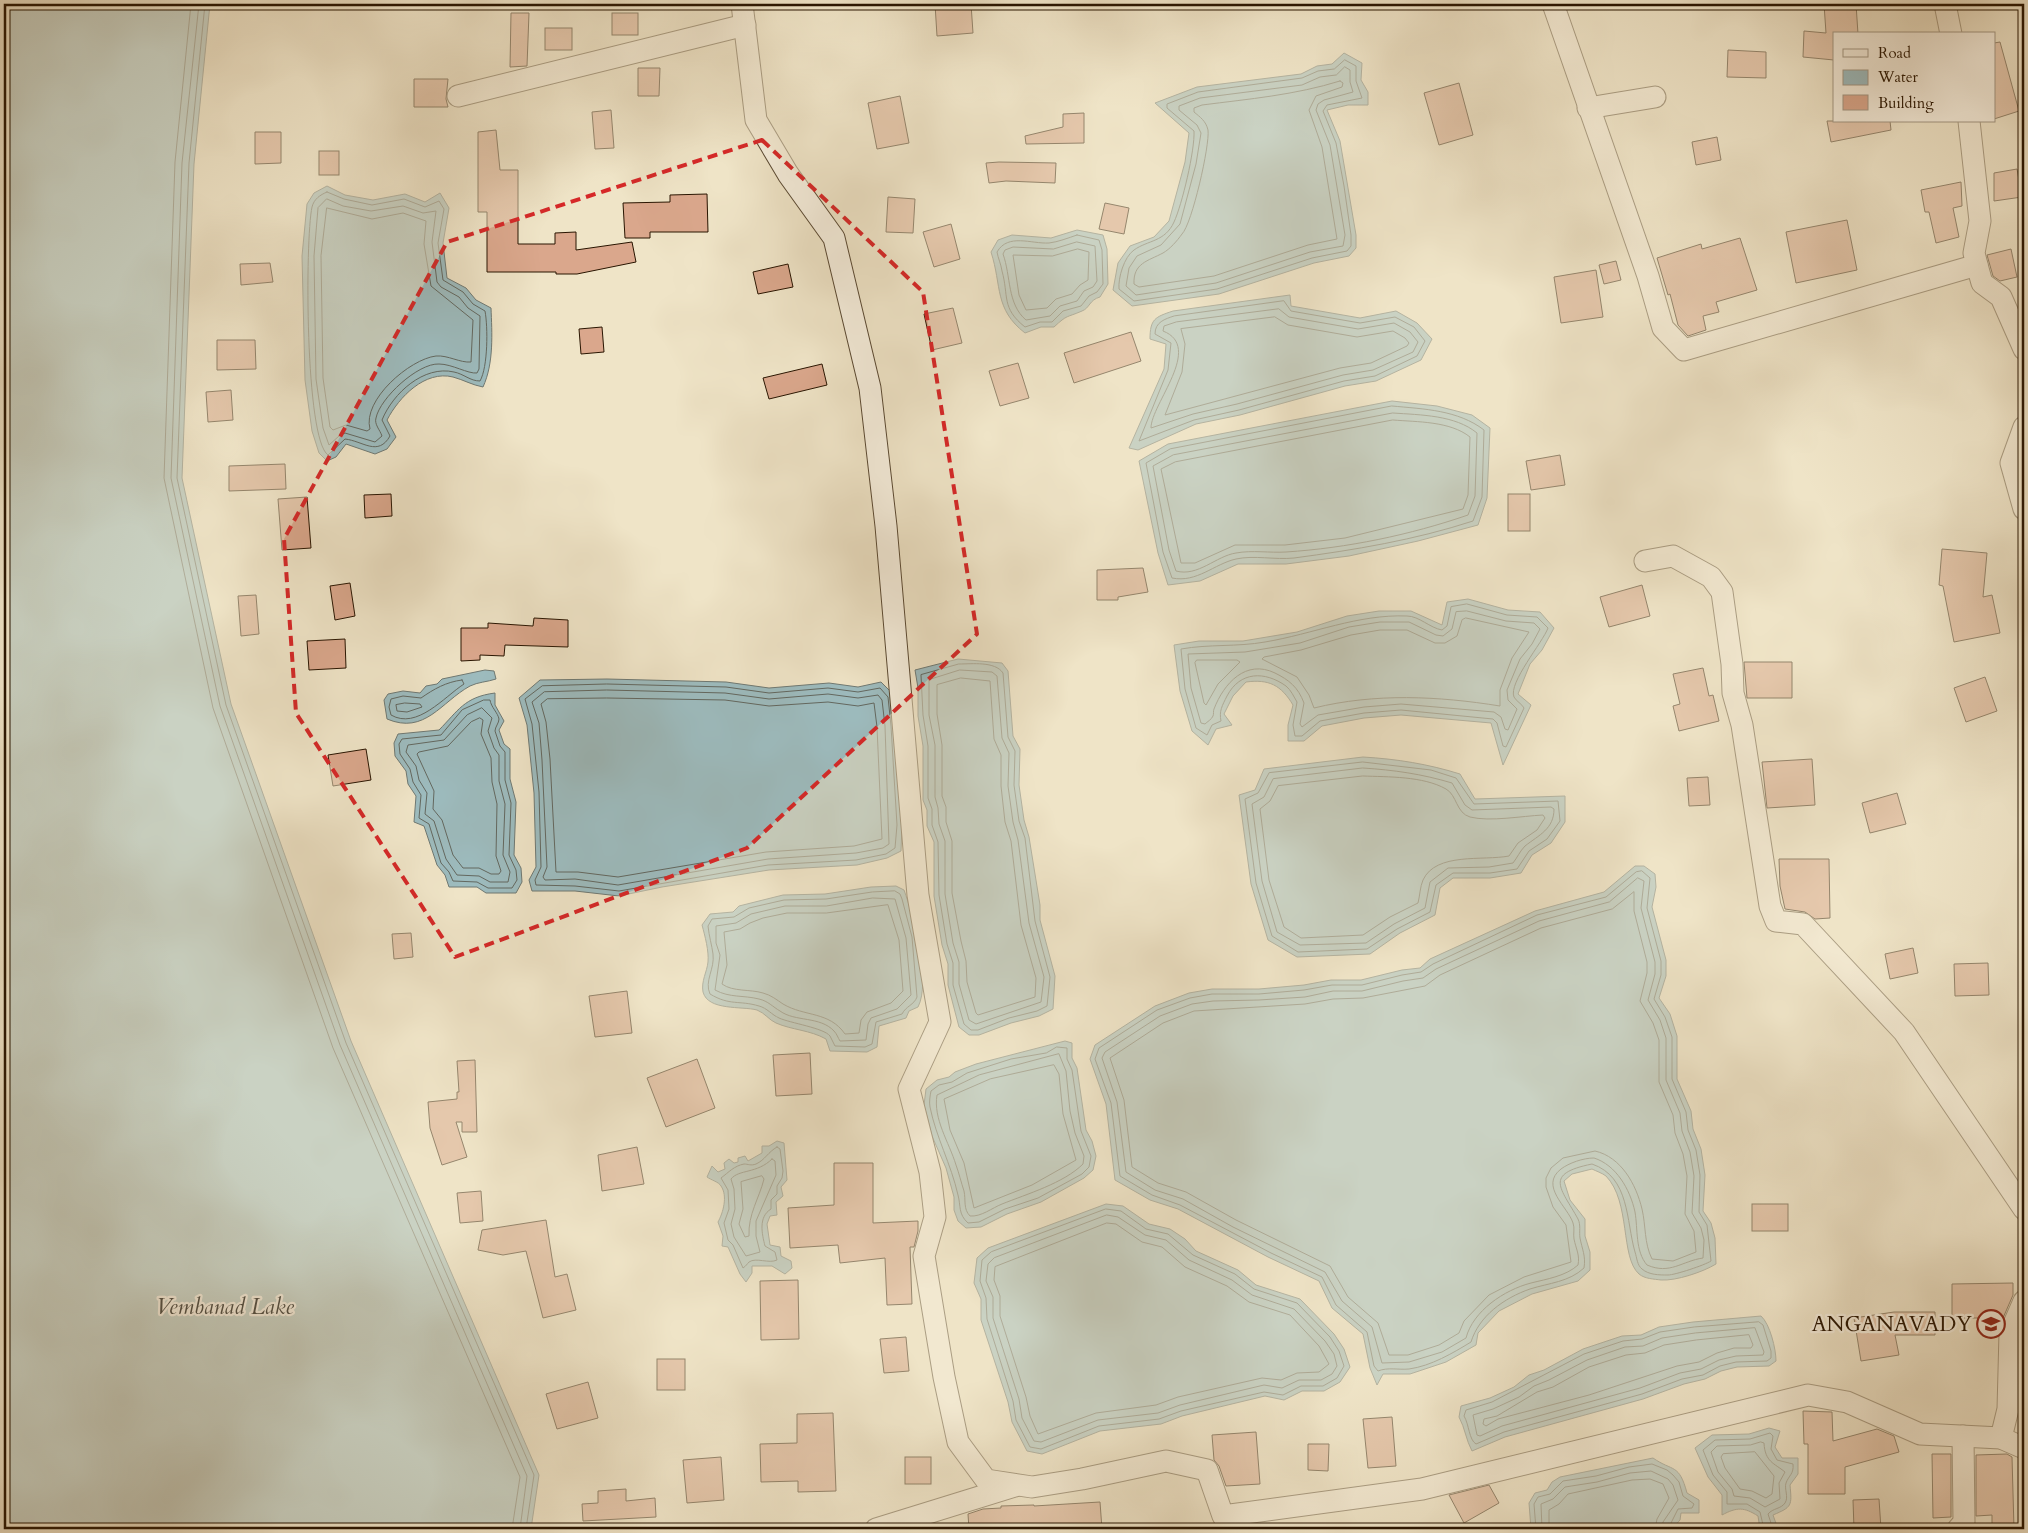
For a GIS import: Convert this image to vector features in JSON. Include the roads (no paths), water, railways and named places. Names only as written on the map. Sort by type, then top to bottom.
[{"type":"street","points":[[742,4],[756,120],[788,174],[834,238],[870,388],[887,536],[918,895],[940,1022],[909,1089],[930,1172],[936,1217],[924,1256],[944,1377],[958,1442],[986,1480],[1032,1487],[1082,1479],[1166,1461],[1206,1470],[1223,1516],[1422,1489],[1808,1395],[1847,1402],[1920,1434],[2002,1438],[2024,1448]]},
{"type":"street","points":[[1553,4],[1648,276],[1663,328],[1684,350],[1976,265]]},
{"type":"street","points":[[1945,4],[1951,32]]},
{"type":"street","points":[[458,96],[745,25]]},
{"type":"street","points":[[1588,108],[1655,97]]},
{"type":"street","points":[[1969,122],[1980,222],[1974,253],[1976,265],[1982,283],[2002,297],[2024,350]]},
{"type":"street","points":[[2024,427],[2011,463],[2024,509]]},
{"type":"street","points":[[1645,561],[1673,556],[1711,577],[1722,592],[1732,664],[1733,694],[1742,725],[1770,906],[1776,921],[1803,924],[1904,1032],[2024,1209]]},
{"type":"street","points":[[2002,1438],[2008,1409],[2010,1333],[2024,1301]]},
{"type":"street","points":[[1958,1529],[1964,1522],[1963,1436]]},
{"type":"street","points":[[876,1529],[1020,1485]]},
{"type":"water","name":"Vembanad Lake","points":[[4,4],[210,4],[194,164],[182,478],[231,704],[351,1041],[539,1475],[531,1529],[4,1529]]},
{"type":"water","points":[[1344,53],[1362,63],[1361,80],[1368,92],[1368,105],[1348,105],[1327,110],[1340,141],[1356,235],[1356,248],[1349,256],[1314,263],[1219,294],[1132,306],[1113,290],[1118,263],[1130,246],[1154,237],[1169,221],[1185,162],[1189,133],[1155,103],[1197,87],[1301,74],[1317,66],[1332,64]]},
{"type":"water","points":[[327,186],[345,195],[373,200],[405,194],[425,202],[440,193],[449,208],[443,243],[447,278],[466,288],[476,300],[491,308],[492,338],[491,358],[483,387],[453,377],[443,376],[423,381],[406,394],[387,420],[396,437],[387,449],[375,454],[346,444],[336,457],[327,461],[319,453],[312,431],[305,380],[302,256],[307,204],[314,193]]},
{"type":"water","points":[[1077,230],[1103,235],[1107,249],[1108,284],[1100,297],[1094,300],[1085,310],[1065,318],[1054,327],[1041,327],[1025,333],[1008,315],[1004,306],[991,252],[998,240],[1012,235],[1051,238]]},
{"type":"water","points":[[1290,295],[1291,306],[1360,318],[1396,311],[1417,323],[1432,339],[1421,360],[1376,381],[1345,386],[1240,415],[1196,424],[1138,450],[1129,448],[1164,369],[1166,344],[1150,339],[1151,327],[1158,317],[1173,311]]},
{"type":"water","points":[[1392,401],[1437,406],[1472,415],[1490,428],[1487,498],[1478,525],[1418,541],[1349,556],[1286,564],[1238,564],[1200,581],[1168,585],[1158,553],[1139,461],[1168,444]]},
{"type":"water","points":[[1468,599],[1508,610],[1540,612],[1554,628],[1542,650],[1530,664],[1518,694],[1531,705],[1503,765],[1491,723],[1401,715],[1364,718],[1322,726],[1304,741],[1288,741],[1288,725],[1293,705],[1279,688],[1268,683],[1254,681],[1246,682],[1233,696],[1224,714],[1232,725],[1216,729],[1208,745],[1192,731],[1180,691],[1174,645],[1199,641],[1243,641],[1297,632],[1347,616],[1379,611],[1411,611],[1442,625],[1447,602]]},
{"type":"water","points":[[958,659],[1002,663],[1008,671],[1013,736],[1020,749],[1019,785],[1024,820],[1029,837],[1040,905],[1040,920],[1055,976],[1053,1009],[1039,1016],[1011,1023],[979,1035],[969,1035],[959,1027],[948,985],[948,964],[942,945],[934,896],[934,842],[927,826],[927,810],[923,800],[923,746],[918,716],[918,688],[915,670]]},
{"type":"water","points":[[485,670],[494,671],[496,679],[470,686],[422,720],[412,723],[400,723],[387,719],[384,700],[388,694],[403,691],[420,693],[426,686],[437,684],[442,679]]},
{"type":"water","points":[[607,679],[726,682],[769,688],[829,683],[858,687],[881,682],[893,694],[902,825],[901,851],[887,858],[857,865],[769,870],[662,887],[619,896],[575,891],[532,891],[529,880],[536,867],[534,793],[527,725],[519,698],[540,680]]},
{"type":"water","points":[[495,693],[495,705],[504,721],[499,730],[504,744],[510,749],[510,779],[516,802],[514,855],[521,868],[522,882],[516,893],[486,893],[477,887],[449,887],[445,875],[437,865],[424,826],[414,822],[416,796],[408,784],[406,771],[395,756],[394,743],[398,734],[439,730],[469,701]]},
{"type":"water","points":[[1363,757],[1412,762],[1460,774],[1475,799],[1565,796],[1565,822],[1551,843],[1532,855],[1521,873],[1490,878],[1453,878],[1440,888],[1435,915],[1400,933],[1370,954],[1297,957],[1268,940],[1251,884],[1239,795],[1255,790],[1264,769]]},
{"type":"water","points":[[1635,866],[1644,866],[1655,874],[1656,887],[1652,907],[1666,960],[1666,976],[1659,998],[1670,1014],[1677,1036],[1677,1079],[1691,1111],[1693,1129],[1701,1149],[1705,1175],[1703,1211],[1711,1223],[1715,1238],[1716,1264],[1697,1273],[1674,1279],[1661,1280],[1641,1276],[1633,1266],[1629,1255],[1619,1200],[1614,1187],[1606,1176],[1592,1169],[1572,1174],[1564,1181],[1570,1200],[1585,1219],[1585,1236],[1590,1252],[1590,1270],[1578,1281],[1532,1294],[1499,1311],[1478,1333],[1476,1345],[1446,1362],[1410,1374],[1383,1374],[1377,1385],[1370,1368],[1363,1334],[1332,1308],[1319,1281],[1268,1257],[1178,1209],[1150,1200],[1115,1180],[1106,1104],[1090,1059],[1095,1045],[1155,1006],[1189,993],[1212,989],[1259,989],[1304,985],[1331,980],[1361,980],[1402,970],[1420,968],[1430,959],[1535,911],[1604,892]]},
{"type":"water","points":[[896,886],[904,890],[916,932],[922,966],[922,996],[918,1007],[909,1011],[906,1018],[879,1026],[877,1047],[867,1052],[830,1051],[826,1039],[820,1036],[776,1023],[757,1010],[726,1007],[711,1002],[706,998],[703,992],[703,980],[708,962],[708,953],[702,925],[710,914],[733,912],[739,906],[783,895],[825,894],[871,887]]},
{"type":"water","points":[[1065,1041],[1072,1043],[1072,1058],[1077,1068],[1086,1130],[1092,1141],[1096,1156],[1093,1170],[1084,1178],[1041,1202],[1007,1214],[981,1227],[966,1228],[958,1221],[946,1168],[932,1136],[924,1105],[926,1089],[937,1080],[949,1077],[955,1072],[976,1064]]},
{"type":"water","points":[[777,1141],[784,1143],[787,1180],[781,1187],[783,1196],[776,1202],[777,1215],[770,1216],[767,1224],[770,1245],[780,1247],[781,1256],[791,1261],[792,1268],[785,1274],[772,1266],[752,1266],[752,1273],[746,1282],[740,1274],[728,1247],[722,1246],[723,1236],[718,1222],[724,1204],[723,1190],[719,1183],[707,1177],[712,1166],[718,1172],[725,1169],[724,1163],[729,1159],[734,1163],[738,1162],[738,1158],[745,1156],[748,1161],[762,1153],[762,1146],[769,1146]]},
{"type":"water","points":[[1106,1204],[1123,1206],[1149,1224],[1170,1229],[1185,1239],[1196,1251],[1238,1270],[1256,1285],[1300,1299],[1334,1334],[1344,1349],[1350,1367],[1340,1382],[1324,1391],[1302,1391],[1284,1400],[1265,1396],[1182,1416],[1161,1424],[1100,1431],[1042,1454],[1027,1451],[1012,1422],[1008,1402],[981,1320],[981,1299],[974,1283],[977,1258],[988,1248]]},
{"type":"water","points":[[1761,1316],[1770,1331],[1775,1350],[1776,1361],[1769,1366],[1737,1367],[1721,1371],[1705,1379],[1684,1384],[1643,1399],[1505,1437],[1472,1451],[1470,1447],[1459,1417],[1461,1406],[1490,1398],[1514,1387],[1529,1375],[1544,1370],[1583,1349],[1622,1336],[1641,1335],[1659,1327]]},
{"type":"water","points":[[1769,1428],[1780,1431],[1775,1447],[1782,1458],[1798,1458],[1798,1474],[1790,1485],[1791,1502],[1787,1508],[1773,1515],[1778,1529],[1760,1529],[1758,1516],[1749,1511],[1736,1509],[1722,1515],[1722,1495],[1708,1477],[1695,1448],[1712,1435],[1749,1434]]},
{"type":"water","points":[[1653,1458],[1678,1472],[1687,1493],[1699,1500],[1699,1513],[1681,1513],[1680,1520],[1672,1529],[1531,1529],[1529,1503],[1535,1493],[1547,1490],[1552,1482],[1560,1477]]},
{"type":"place","name":"ANGANAVADY","points":[[1991,1324]]}]
